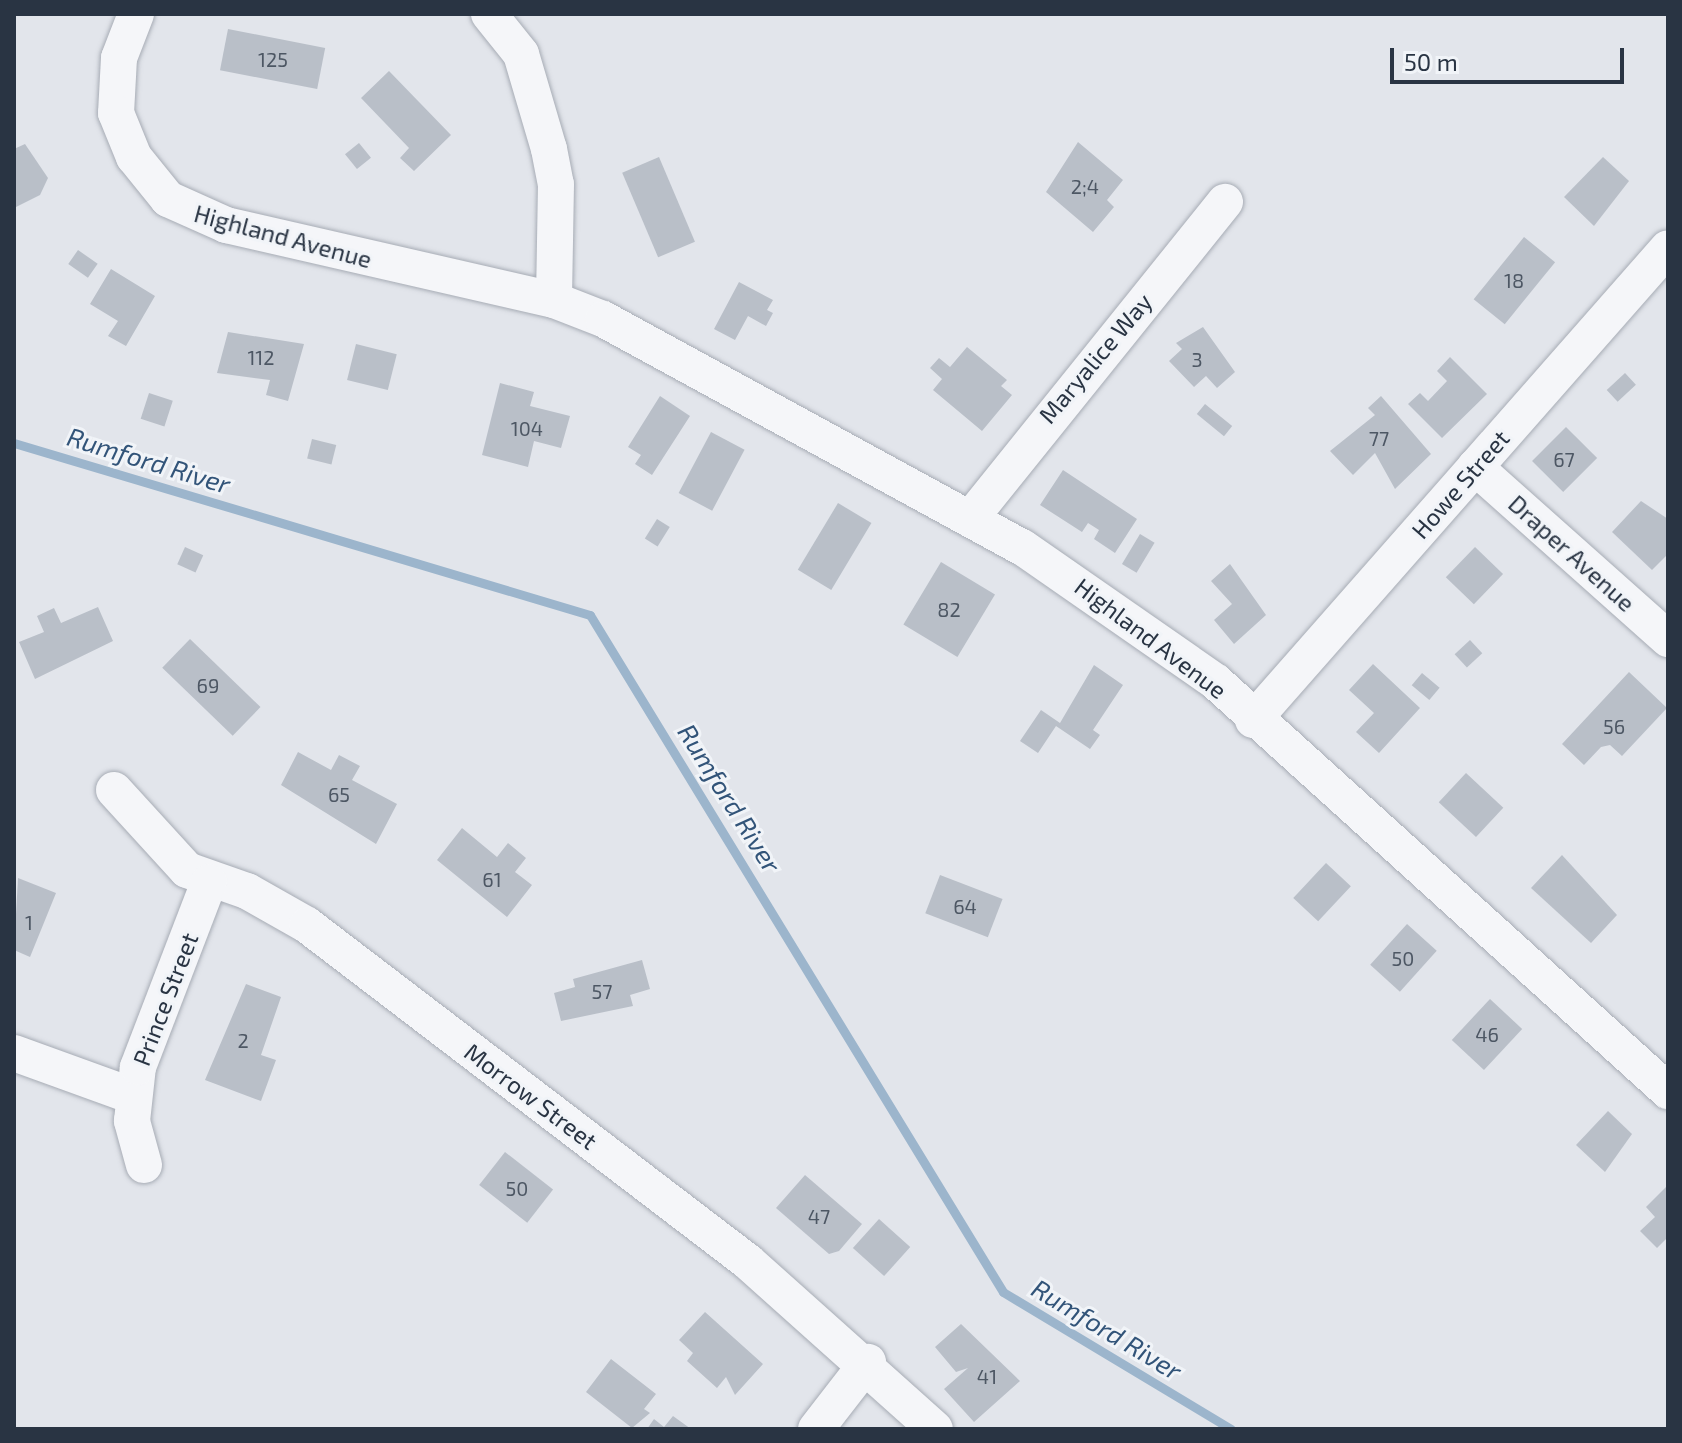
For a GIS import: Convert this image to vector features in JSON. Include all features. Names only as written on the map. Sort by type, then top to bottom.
[{"type":"street","name":"Highland Avenue","points":[[136,14],[119,58],[116,113],[134,157],[168,199],[226,225],[554,300],[721,379],[970,519],[1109,602],[1216,682],[1253,720],[1668,1091]]},
{"type":"street","points":[[489,14],[521,54],[549,149],[556,184],[554,300]]},
{"type":"street","name":"Maryalice Way","points":[[970,519],[1225,202]]},
{"type":"street","name":"Howe Street","points":[[1253,720],[1668,248]]},
{"type":"street","name":"Draper Avenue","points":[[1475,467],[1668,639]]},
{"type":"street","name":"Morrow Street","points":[[114,790],[169,854],[209,882],[247,891],[307,925],[747,1261],[868,1362],[935,1429]]},
{"type":"street","name":"Prince Street","points":[[144,1165],[133,1096],[138,1067],[209,882]]},
{"type":"street","points":[[14,1053],[133,1096]]},
{"type":"street","points":[[816,1429],[868,1362]]},
{"type":"building","points":[[228,29],[325,48],[317,89],[220,70]]},
{"type":"building","points":[[389,71],[451,135],[414,171],[400,158],[409,148],[361,98]]},
{"type":"building","points":[[1078,142],[1123,180],[1107,200],[1114,207],[1093,232],[1046,192]]},
{"type":"building","points":[[359,143],[371,158],[357,169],[345,154]]},
{"type":"building","points":[[25,144],[48,178],[40,195],[14,208],[14,149]]},
{"type":"building","points":[[659,157],[695,242],[658,257],[622,173]]},
{"type":"building","points":[[1603,157],[1629,181],[1594,226],[1564,197]]},
{"type":"building","points":[[1524,237],[1555,262],[1505,324],[1474,299]]},
{"type":"building","points":[[78,250],[98,264],[88,278],[68,264]]},
{"type":"building","points":[[111,269],[155,296],[126,346],[108,336],[118,321],[90,304]]},
{"type":"building","points":[[739,282],[773,300],[767,310],[773,313],[766,326],[748,316],[735,340],[714,329]]},
{"type":"building","points":[[1203,327],[1235,372],[1217,388],[1206,376],[1194,387],[1169,361],[1182,349],[1176,343]]},
{"type":"building","points":[[228,332],[304,344],[288,401],[266,395],[270,380],[217,373]]},
{"type":"building","points":[[356,344],[397,354],[388,390],[347,380]]},
{"type":"building","points":[[967,347],[1007,380],[1001,386],[1012,395],[982,431],[933,390],[942,379],[930,368],[939,358],[950,367]]},
{"type":"building","points":[[1450,357],[1487,394],[1442,438],[1408,404],[1420,393],[1428,401],[1447,381],[1437,371]]},
{"type":"building","points":[[1625,373],[1636,385],[1618,402],[1607,390]]},
{"type":"building","points":[[500,383],[534,392],[530,406],[570,416],[561,448],[534,441],[528,467],[482,455]]},
{"type":"building","points":[[149,393],[173,401],[164,426],[141,419]]},
{"type":"building","points":[[660,396],[690,416],[652,475],[635,464],[641,455],[628,447]]},
{"type":"building","points":[[1381,396],[1431,454],[1395,489],[1375,453],[1353,475],[1330,451],[1375,415],[1368,408]]},
{"type":"building","points":[[1205,404],[1232,426],[1224,436],[1197,414]]},
{"type":"building","points":[[1566,427],[1597,458],[1563,492],[1532,461]]},
{"type":"building","points":[[711,432],[745,450],[712,511],[679,493]]},
{"type":"building","points":[[312,439],[336,445],[331,464],[307,458]]},
{"type":"building","points":[[1063,470],[1137,519],[1115,553],[1094,539],[1099,530],[1088,523],[1082,532],[1040,505]]},
{"type":"building","points":[[1641,501],[1668,519],[1668,554],[1652,570],[1612,532]]},
{"type":"building","points":[[838,503],[871,523],[831,590],[798,570]]},
{"type":"building","points":[[657,519],[670,527],[658,546],[645,539]]},
{"type":"building","points":[[1140,534],[1155,543],[1137,573],[1122,564]]},
{"type":"building","points":[[185,547],[203,555],[196,572],[177,564]]},
{"type":"building","points":[[1475,547],[1503,574],[1474,604],[1446,577]]},
{"type":"building","points":[[941,562],[995,594],[957,657],[903,625]]},
{"type":"building","points":[[1230,564],[1266,615],[1234,644],[1214,620],[1232,604],[1211,581]]},
{"type":"building","points":[[98,607],[113,641],[35,679],[19,642],[44,632],[37,616],[54,608],[61,623]]},
{"type":"building","points":[[190,639],[260,707],[233,736],[162,668]]},
{"type":"building","points":[[1470,640],[1482,653],[1467,667],[1455,654]]},
{"type":"building","points":[[1373,664],[1420,708],[1379,753],[1356,732],[1374,713],[1349,690]]},
{"type":"building","points":[[1094,665],[1123,685],[1093,730],[1100,735],[1090,749],[1056,726],[1038,753],[1020,741],[1041,710],[1060,723]]},
{"type":"building","points":[[1629,672],[1667,708],[1622,756],[1610,745],[1601,747],[1584,765],[1562,744]]},
{"type":"building","points":[[1422,673],[1440,688],[1429,700],[1412,685]]},
{"type":"building","points":[[298,752],[331,770],[339,755],[360,766],[352,780],[397,804],[376,844],[281,785]]},
{"type":"building","points":[[1466,773],[1503,808],[1476,837],[1439,802]]},
{"type":"building","points":[[462,828],[497,857],[508,843],[526,858],[515,872],[532,885],[507,917],[437,860]]},
{"type":"building","points":[[1562,855],[1617,915],[1591,943],[1531,888]]},
{"type":"building","points":[[1326,863],[1351,886],[1318,921],[1293,898]]},
{"type":"building","points":[[940,875],[1003,899],[988,937],[925,913]]},
{"type":"building","points":[[18,878],[56,893],[30,957],[14,950]]},
{"type":"building","points":[[1407,924],[1437,951],[1400,992],[1370,965]]},
{"type":"building","points":[[642,960],[650,989],[630,995],[633,1006],[561,1021],[554,993],[575,987],[573,979]]},
{"type":"building","points":[[246,984],[281,997],[261,1055],[276,1060],[261,1101],[205,1080]]},
{"type":"building","points":[[1490,999],[1522,1029],[1484,1070],[1452,1040]]},
{"type":"building","points":[[1608,1111],[1632,1134],[1605,1172],[1576,1145]]},
{"type":"building","points":[[505,1152],[553,1190],[527,1223],[479,1185]]},
{"type":"building","points":[[805,1175],[862,1224],[839,1251],[829,1254],[776,1208]]},
{"type":"building","points":[[1668,1185],[1668,1237],[1657,1248],[1640,1231],[1655,1217],[1646,1207]]},
{"type":"building","points":[[879,1219],[910,1247],[884,1276],[853,1248]]},
{"type":"building","points":[[705,1312],[763,1364],[735,1395],[726,1377],[717,1388],[687,1361],[693,1353],[679,1340]]},
{"type":"building","points":[[961,1324],[1020,1381],[974,1422],[944,1389],[968,1368],[956,1372],[935,1347]]},
{"type":"building","points":[[611,1359],[656,1394],[644,1409],[650,1413],[632,1428],[586,1392]]},
{"type":"building","points":[[673,1416],[691,1429],[647,1429],[654,1419],[664,1427]]},
{"type":"waterway","name":"Rumford River","points":[[14,443],[590,615],[1003,1292],[1231,1429]]}]
